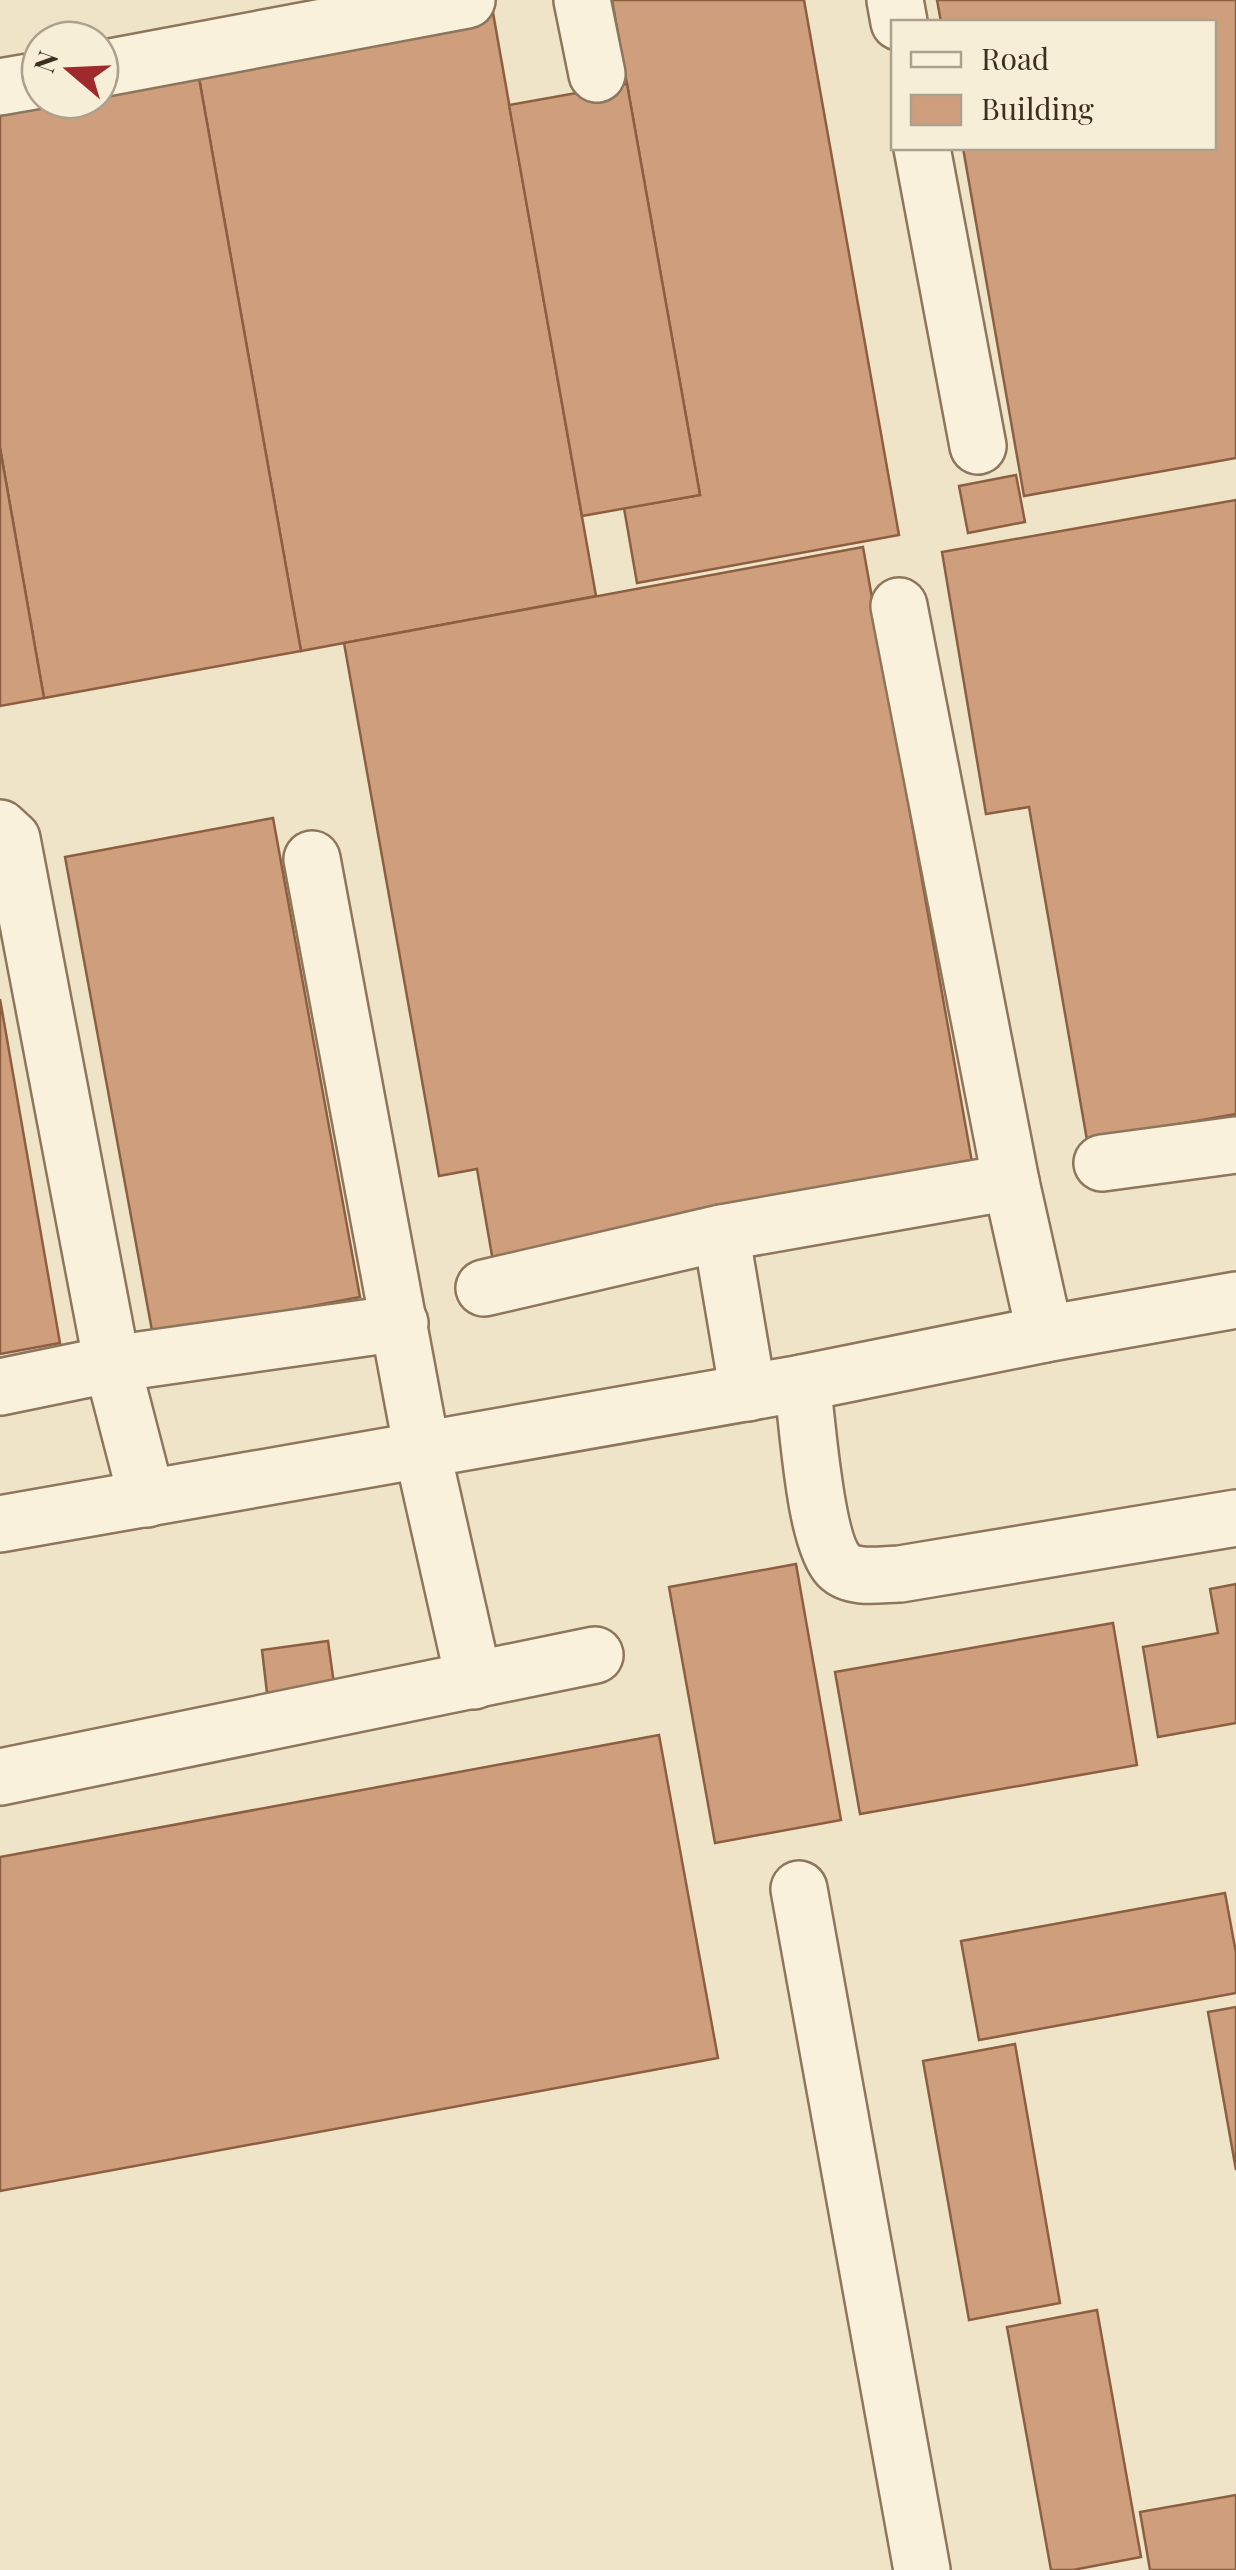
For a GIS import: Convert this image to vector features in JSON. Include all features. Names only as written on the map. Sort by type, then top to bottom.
[{"type":"street","points":[[120,65],[467,0]]},
{"type":"street","points":[[582,0],[597,74]]},
{"type":"street","points":[[922,150],[978,446]]},
{"type":"street","points":[[898,606],[1011,1182],[1045,1334]]},
{"type":"street","points":[[0,828],[12,839],[112,1364],[147,1499]]},
{"type":"street","points":[[312,860],[422,1450],[474,1681]]},
{"type":"street","points":[[1102,1163],[1236,1144]]},
{"type":"street","points":[[484,1288],[721,1233],[1011,1182]]},
{"type":"street","points":[[721,1233],[748,1393]]},
{"type":"street","points":[[0,1524],[802,1384],[1236,1300]]},
{"type":"street","points":[[0,1387],[112,1364],[400,1323]]},
{"type":"street","points":[[802,1384],[822,1534],[840,1566],[856,1574],[900,1574],[1236,1518]]},
{"type":"street","points":[[0,1777],[595,1655]]},
{"type":"street","points":[[798,1889],[922,2570]]},
{"type":"building","points":[[612,0],[804,0],[899,535],[637,583],[624,508],[700,495]]},
{"type":"building","points":[[937,0],[1236,0],[1236,458],[1024,496],[963,150],[1216,150],[1216,20],[941,20]]},
{"type":"building","points":[[492,7],[596,596],[301,651],[196,61]]},
{"type":"building","points":[[196,61],[301,651],[44,698],[0,448],[0,97],[20,98],[20,120],[120,120],[120,75]]},
{"type":"building","points":[[627,84],[700,495],[582,516],[509,105]]},
{"type":"building","points":[[0,448],[44,698],[0,706]]},
{"type":"building","points":[[1016,475],[1025,522],[968,533],[959,486]]},
{"type":"building","points":[[1236,500],[1236,1114],[1087,1140],[1029,807],[986,814],[942,552]]},
{"type":"building","points":[[863,547],[975,1179],[494,1267],[477,1169],[439,1176],[344,643]]},
{"type":"building","points":[[273,818],[360,1297],[153,1336],[65,857]]},
{"type":"building","points":[[0,999],[60,1343],[0,1354]]},
{"type":"building","points":[[796,1564],[841,1820],[715,1843],[669,1587]]},
{"type":"building","points":[[1236,1584],[1236,1723],[1158,1737],[1143,1647],[1218,1633],[1210,1589]]},
{"type":"building","points":[[1113,1623],[1137,1765],[860,1814],[835,1672]]},
{"type":"building","points":[[328,1641],[334,1684],[267,1693],[262,1650]]},
{"type":"building","points":[[659,1735],[718,2058],[0,2191],[0,1857]]},
{"type":"building","points":[[1225,1893],[1236,1953],[1236,1993],[979,2040],[961,1941]]},
{"type":"building","points":[[1236,2007],[1236,2170],[1208,2012]]},
{"type":"building","points":[[1015,2044],[1060,2303],[969,2320],[923,2061]]},
{"type":"building","points":[[1097,2310],[1141,2557],[1073,2570],[1051,2570],[1007,2327]]},
{"type":"building","points":[[1236,2495],[1236,2570],[1150,2570],[1140,2512]]}]
